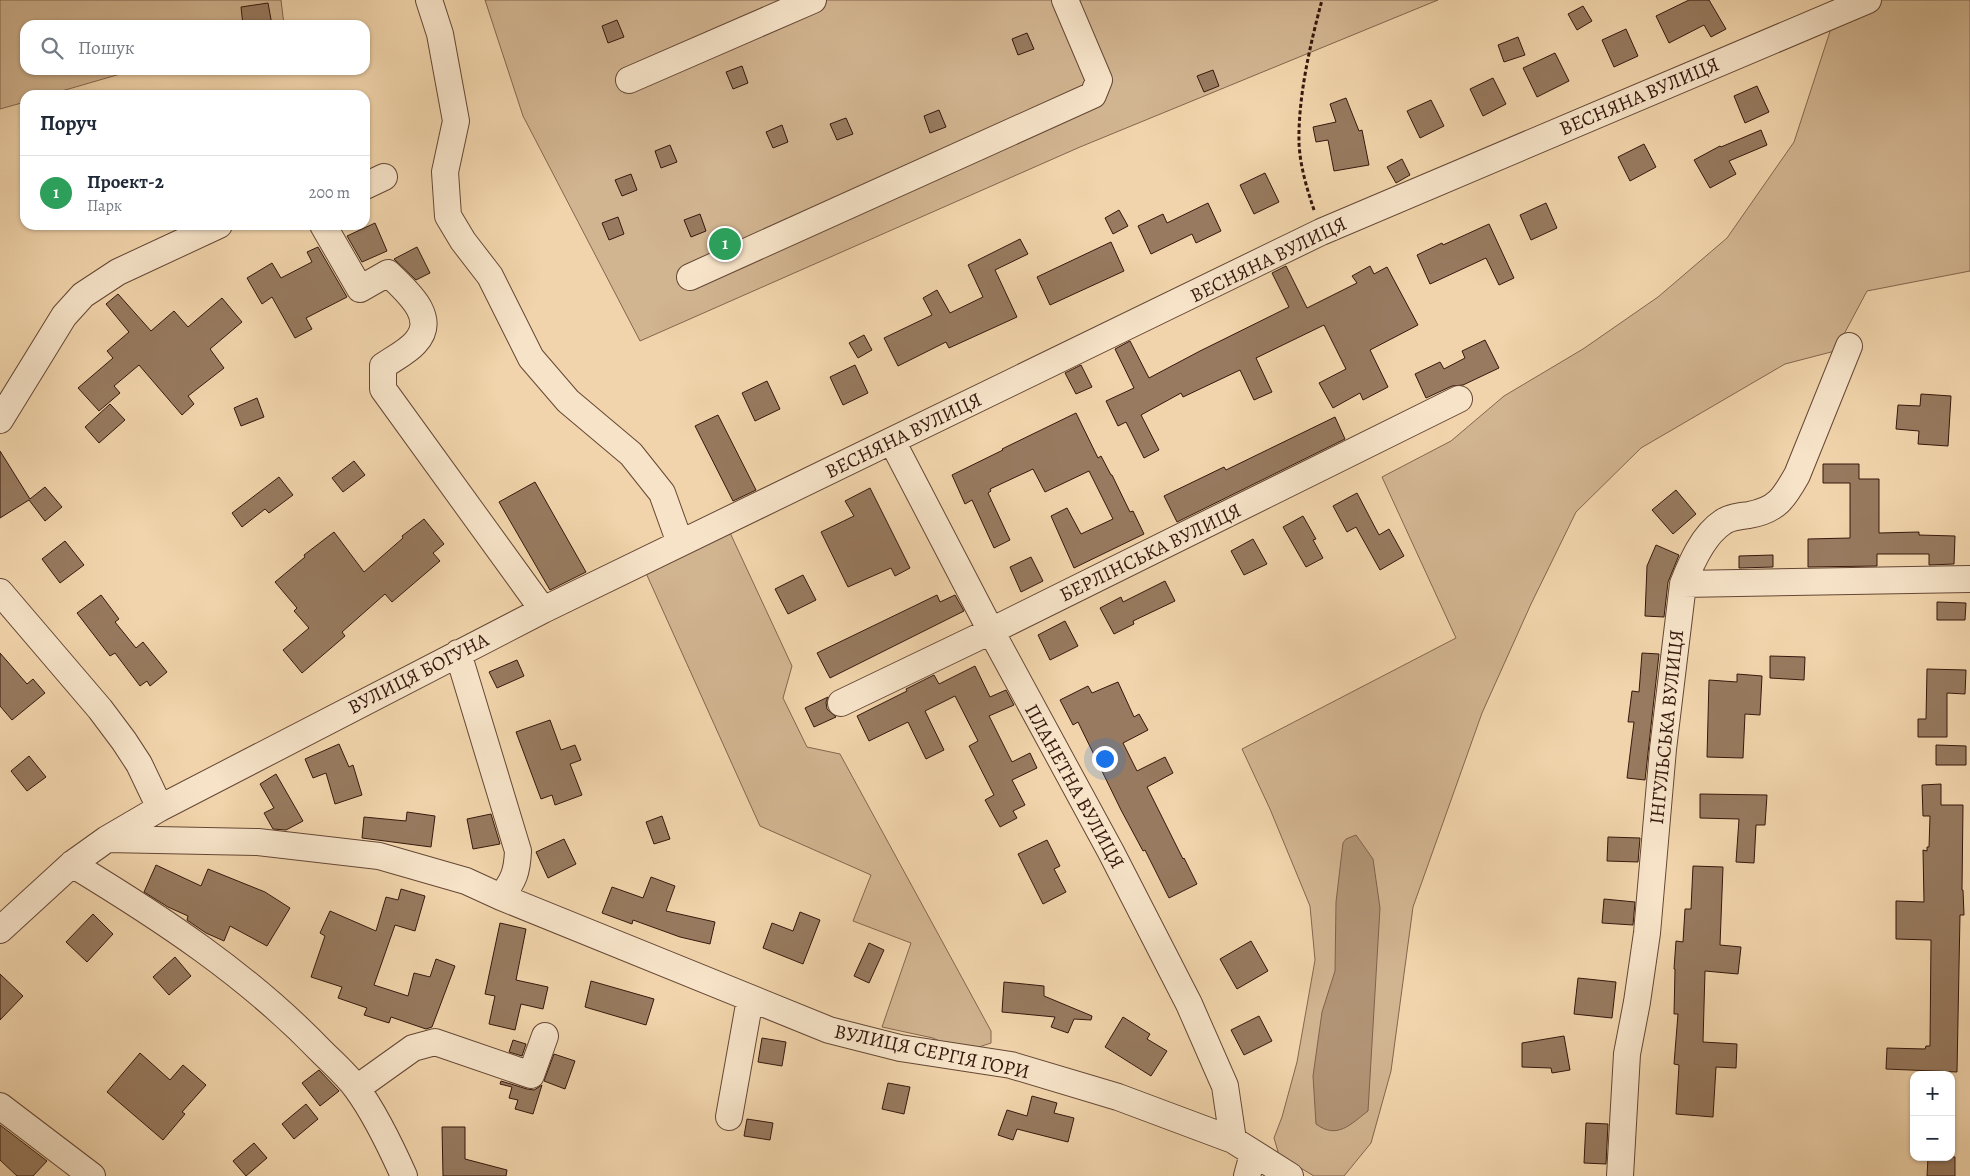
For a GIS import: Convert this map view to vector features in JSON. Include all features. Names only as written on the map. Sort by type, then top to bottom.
[{"type":"street","points":[[429,0],[440,34],[456,121],[445,172],[448,216],[463,241],[490,276],[531,358],[568,401],[631,454],[662,493],[680,543]]},
{"type":"street","points":[[629,80],[813,0]]},
{"type":"street","points":[[690,277],[1093,95],[1098,80],[1065,0]]},
{"type":"street","name":"ВЕСНЯНА ВУЛИЦЯ","points":[[680,543],[1322,232],[1868,0]]},
{"type":"street","points":[[0,420],[64,316],[83,295],[118,272],[208,230]]},
{"type":"street","points":[[326,230],[360,289],[388,273],[421,308],[425,320],[420,336],[414,345],[383,366],[383,389],[542,610]]},
{"type":"street","name":"ІНГУЛЬСЬКА ВУЛИЦЯ","points":[[1620,1176],[1627,1054],[1637,1002],[1646,933],[1662,750],[1683,584],[1692,562],[1715,530],[1724,522],[1738,516],[1771,509],[1789,490],[1849,346]]},
{"type":"street","name":"БЕРЛІНСЬКА ВУЛИЦЯ","points":[[840,703],[991,631],[1459,399]]},
{"type":"street","name":"ПЛАНЕТНА ВУЛИЦЯ","points":[[892,441],[991,631],[1111,852],[1189,1004],[1225,1086],[1245,1157]]},
{"type":"street","name":"ВУЛИЦЯ БОГУНА","points":[[107,839],[160,808],[458,652],[680,543]]},
{"type":"street","points":[[1683,584],[1970,578]]},
{"type":"street","points":[[0,592],[100,709],[124,741],[139,764],[160,808]]},
{"type":"street","points":[[458,652],[518,851],[517,870],[510,885],[501,897]]},
{"type":"street","points":[[0,930],[72,864],[107,839]]},
{"type":"street","name":"ВУЛИЦЯ СЕРГІЯ ГОРИ","points":[[107,839],[258,842],[379,856],[466,881],[501,897],[829,1030],[900,1048],[1011,1066],[1118,1097],[1245,1157]]},
{"type":"street","points":[[72,864],[123,895],[219,960],[270,1002],[309,1038],[357,1088],[380,1127],[404,1176]]},
{"type":"street","points":[[729,1118],[750,999]]},
{"type":"street","points":[[357,1088],[413,1048],[435,1042],[531,1075],[545,1036]]},
{"type":"street","points":[[0,1106],[92,1176]]},
{"type":"street","points":[[1245,1157],[1290,1176]]},
{"type":"path","points":[[1322,0],[1302,92],[1299,144],[1305,184],[1322,232]]},
{"type":"shaded area","points":[[0,0],[281,0],[283,20],[20,20],[20,75],[117,75],[65,90],[20,90],[20,103],[0,109]]},
{"type":"shaded area","points":[[485,0],[1438,0],[1080,147],[640,341],[523,116]]},
{"type":"shaded area","points":[[1832,0],[1970,0],[1970,271],[1867,291],[1835,351],[1785,364],[1641,448],[1576,512],[1531,604],[1482,713],[1413,907],[1391,1071],[1371,1143],[1344,1176],[1314,1176],[1279,1155],[1274,1138],[1282,1117],[1297,1062],[1315,960],[1310,906],[1270,809],[1242,749],[1456,638],[1382,477],[1451,441],[1504,396],[1583,349],[1658,297],[1727,238],[1794,142],[1836,13]]},
{"type":"shaded area","points":[[725,522],[792,666],[783,698],[807,747],[840,754],[991,1031],[991,1043],[973,1049],[950,1046],[933,1038],[882,1027],[911,943],[853,921],[871,875],[760,826],[641,562]]},
{"type":"shaded area","points":[[1356,835],[1373,859],[1380,908],[1368,1111],[1350,1125],[1331,1131],[1316,1124],[1313,1076],[1322,1012],[1335,971],[1336,902],[1343,843],[1346,839]]},
{"type":"building","points":[[1689,0],[1709,0],[1726,29],[1711,37],[1704,25],[1669,43],[1656,16]]},
{"type":"building","points":[[268,3],[271,20],[242,20],[241,7]]},
{"type":"building","points":[[1583,6],[1592,21],[1577,30],[1568,14]]},
{"type":"building","points":[[617,20],[624,37],[608,43],[602,26]]},
{"type":"building","points":[[1626,29],[1638,56],[1614,67],[1602,40]]},
{"type":"building","points":[[1027,33],[1034,49],[1018,55],[1012,39]]},
{"type":"building","points":[[1518,37],[1525,55],[1504,62],[1498,45]]},
{"type":"building","points":[[1555,53],[1569,81],[1537,97],[1523,68]]},
{"type":"building","points":[[742,66],[748,83],[733,89],[726,72]]},
{"type":"building","points":[[1213,70],[1219,86],[1204,92],[1197,76]]},
{"type":"building","points":[[1493,78],[1506,104],[1483,116],[1470,89]]},
{"type":"building","points":[[1757,86],[1769,112],[1745,123],[1734,96]]},
{"type":"building","points":[[1346,98],[1359,131],[1362,130],[1369,165],[1334,171],[1328,140],[1316,142],[1313,127],[1336,122],[1330,104]]},
{"type":"building","points":[[1431,100],[1444,126],[1420,138],[1407,111]]},
{"type":"building","points":[[939,110],[946,127],[930,133],[924,116]]},
{"type":"building","points":[[846,118],[853,134],[837,140],[830,124]]},
{"type":"building","points":[[782,125],[788,142],[773,148],[766,132]]},
{"type":"building","points":[[1761,130],[1767,145],[1729,161],[1736,174],[1710,188],[1694,160],[1720,146]]},
{"type":"building","points":[[1644,144],[1656,167],[1630,181],[1618,157]]},
{"type":"building","points":[[670,145],[677,162],[661,168],[655,151]]},
{"type":"building","points":[[1402,159],[1410,175],[1396,183],[1387,167]]},
{"type":"building","points":[[1265,173],[1279,202],[1254,214],[1240,185]]},
{"type":"building","points":[[631,174],[637,190],[622,196],[615,180]]},
{"type":"building","points":[[1208,203],[1221,231],[1196,243],[1192,234],[1151,254],[1138,226],[1163,214],[1167,223]]},
{"type":"building","points":[[1546,203],[1557,228],[1531,240],[1520,215]]},
{"type":"building","points":[[1119,210],[1128,226],[1113,234],[1105,218]]},
{"type":"building","points":[[700,214],[706,231],[691,237],[684,220]]},
{"type":"building","points":[[618,217],[624,234],[609,240],[602,223]]},
{"type":"building","points":[[375,223],[387,251],[362,262],[347,236],[360,230],[370,230],[370,225]]},
{"type":"building","points":[[1489,224],[1514,278],[1499,285],[1486,258],[1430,284],[1417,255]]},
{"type":"building","points":[[1020,239],[1028,254],[995,270],[1017,317],[949,348],[946,342],[898,366],[884,338],[932,315],[923,298],[937,290],[950,313],[983,297],[968,265]]},
{"type":"building","points":[[1111,242],[1124,271],[1050,305],[1037,277]]},
{"type":"building","points":[[318,247],[347,297],[306,318],[312,329],[295,338],[272,297],[262,304],[247,278],[272,263],[281,278],[312,262],[307,252]]},
{"type":"building","points":[[417,247],[430,273],[416,280],[394,259]]},
{"type":"building","points":[[1286,266],[1307,308],[1357,283],[1352,276],[1370,266],[1374,274],[1387,267],[1418,325],[1370,350],[1388,387],[1363,400],[1360,393],[1333,408],[1319,383],[1346,369],[1324,325],[1256,358],[1272,392],[1254,400],[1240,370],[1183,397],[1181,393],[1141,415],[1159,450],[1144,458],[1126,422],[1118,426],[1106,401],[1134,388],[1115,349],[1130,341],[1149,378],[1289,307],[1272,273]]},
{"type":"building","points":[[118,294],[151,331],[174,311],[188,327],[222,298],[242,322],[210,349],[224,368],[188,396],[194,404],[182,415],[139,365],[114,386],[120,393],[99,411],[78,388],[113,358],[107,351],[129,332],[106,304]]},
{"type":"building","points":[[864,335],[872,350],[858,358],[849,343]]},
{"type":"building","points":[[1485,340],[1499,368],[1463,385],[1452,386],[1426,398],[1415,374],[1440,362],[1444,369],[1465,358],[1462,351]]},
{"type":"building","points":[[855,365],[868,393],[843,405],[830,377]]},
{"type":"building","points":[[1081,365],[1092,387],[1076,394],[1065,373]]},
{"type":"building","points":[[767,381],[780,409],[755,421],[742,393]]},
{"type":"building","points":[[1921,394],[1951,396],[1948,446],[1918,444],[1919,431],[1896,429],[1898,405],[1920,406]]},
{"type":"building","points":[[257,398],[264,417],[241,426],[234,408]]},
{"type":"building","points":[[110,404],[125,420],[99,443],[85,427]]},
{"type":"building","points":[[1076,413],[1098,458],[1101,456],[1130,512],[1133,511],[1144,534],[1074,568],[1051,516],[1067,508],[1081,534],[1113,519],[1089,471],[1045,492],[1033,469],[990,489],[991,491],[988,493],[1010,540],[994,548],[972,500],[965,504],[952,475]]},
{"type":"building","points":[[718,415],[756,490],[733,501],[695,426]]},
{"type":"building","points":[[1335,417],[1345,439],[1177,522],[1164,496],[1224,467],[1226,470]]},
{"type":"building","points":[[0,451],[30,499],[45,487],[62,507],[45,521],[29,500],[0,518]]},
{"type":"building","points":[[354,461],[365,475],[343,492],[332,478]]},
{"type":"building","points":[[1823,464],[1859,464],[1859,479],[1879,479],[1879,533],[1919,532],[1919,535],[1955,536],[1954,564],[1929,565],[1929,554],[1877,554],[1877,566],[1808,567],[1808,539],[1850,538],[1850,483],[1823,483]]},
{"type":"building","points":[[279,477],[293,495],[269,513],[265,509],[242,527],[232,513]]},
{"type":"building","points":[[535,482],[586,572],[550,590],[499,502]]},
{"type":"building","points":[[870,488],[910,568],[895,576],[891,568],[848,587],[821,532],[854,516],[845,501]]},
{"type":"building","points":[[1676,490],[1696,514],[1673,534],[1652,510]]},
{"type":"building","points":[[1357,493],[1379,535],[1389,529],[1404,556],[1380,570],[1356,527],[1347,532],[1333,506]]},
{"type":"building","points":[[1303,516],[1316,539],[1313,540],[1323,558],[1306,567],[1283,527]]},
{"type":"building","points":[[424,519],[444,544],[433,553],[440,561],[392,602],[385,594],[342,632],[345,636],[302,673],[283,650],[309,628],[294,611],[297,608],[275,582],[305,557],[304,555],[334,532],[364,572],[403,538],[402,536]]},
{"type":"building","points":[[1253,539],[1267,564],[1244,575],[1231,551]]},
{"type":"building","points":[[65,541],[84,565],[60,583],[42,559]]},
{"type":"building","points":[[1656,545],[1679,555],[1668,582],[1664,617],[1645,616],[1647,566]]},
{"type":"building","points":[[1773,555],[1773,567],[1739,568],[1739,556]]},
{"type":"building","points":[[1031,557],[1043,581],[1021,592],[1010,567]]},
{"type":"building","points":[[803,575],[816,600],[788,614],[775,589]]},
{"type":"building","points":[[1165,581],[1175,601],[1133,621],[1134,624],[1114,634],[1100,608],[1121,597],[1123,602]]},
{"type":"building","points":[[101,595],[119,619],[115,622],[136,648],[143,642],[167,672],[150,686],[147,681],[140,686],[115,653],[110,656],[77,613]]},
{"type":"building","points":[[937,595],[940,602],[955,595],[964,611],[830,678],[817,653]]},
{"type":"building","points":[[1937,602],[1966,603],[1965,620],[1937,620]]},
{"type":"building","points":[[1065,621],[1078,646],[1050,660],[1038,635]]},
{"type":"building","points":[[0,653],[27,684],[33,679],[45,693],[12,720],[0,706]]},
{"type":"building","points":[[1642,653],[1659,654],[1645,780],[1627,778],[1634,722],[1628,722],[1632,691],[1639,692]]},
{"type":"building","points":[[1770,656],[1805,657],[1804,680],[1770,678]]},
{"type":"building","points":[[517,660],[524,676],[497,688],[489,672]]},
{"type":"building","points":[[975,666],[990,697],[1006,690],[1014,705],[989,716],[1012,762],[1030,753],[1037,768],[1012,780],[1025,805],[1013,811],[1017,818],[1000,827],[985,800],[994,795],[969,746],[978,741],[955,696],[925,711],[944,750],[926,759],[908,722],[869,741],[857,716],[934,675],[939,684]]},
{"type":"building","points":[[1927,669],[1966,670],[1965,694],[1947,693],[1947,737],[1918,737],[1918,719],[1926,719]]},
{"type":"building","points":[[1737,674],[1762,676],[1760,715],[1745,714],[1743,758],[1707,757],[1709,680],[1737,682]]},
{"type":"building","points":[[1118,682],[1134,717],[1139,714],[1148,730],[1123,743],[1137,771],[1165,757],[1173,773],[1147,787],[1197,884],[1169,898],[1145,850],[1143,851],[1121,810],[1078,722],[1073,725],[1060,700],[1088,686],[1092,693]]},
{"type":"building","points":[[828,697],[826,702],[827,709],[836,717],[814,727],[805,708]]},
{"type":"building","points":[[550,720],[561,750],[575,745],[581,760],[570,764],[582,795],[555,805],[552,795],[541,799],[516,732]]},
{"type":"building","points":[[339,744],[349,767],[353,765],[362,795],[335,804],[326,773],[313,778],[305,759]]},
{"type":"building","points":[[1936,745],[1966,746],[1966,765],[1936,765]]},
{"type":"building","points":[[29,756],[46,777],[27,791],[11,771]]},
{"type":"building","points":[[276,774],[303,821],[286,830],[273,829],[264,813],[274,808],[260,784]]},
{"type":"building","points":[[1941,784],[1941,805],[1963,805],[1962,890],[1964,915],[1960,915],[1957,1072],[1886,1069],[1887,1048],[1925,1049],[1926,1046],[1930,1046],[1931,940],[1896,939],[1896,901],[1924,902],[1923,850],[1927,851],[1927,847],[1929,847],[1930,816],[1923,816],[1922,785]]},
{"type":"building","points":[[1700,794],[1767,795],[1765,825],[1756,825],[1754,863],[1736,862],[1739,819],[1700,818]]},
{"type":"building","points":[[407,812],[435,816],[431,847],[362,838],[364,817],[406,821]]},
{"type":"building","points":[[491,814],[500,844],[473,849],[467,819]]},
{"type":"building","points":[[662,816],[670,839],[654,844],[646,822]]},
{"type":"building","points":[[1608,837],[1640,838],[1638,862],[1607,861]]},
{"type":"building","points":[[564,839],[576,864],[548,878],[536,852]]},
{"type":"building","points":[[1047,840],[1060,866],[1054,869],[1066,892],[1043,904],[1018,854]]},
{"type":"building","points":[[156,865],[201,886],[208,869],[265,892],[290,908],[267,946],[230,926],[224,941],[206,933],[187,920],[188,916],[168,907],[144,892]]},
{"type":"building","points":[[1693,866],[1723,867],[1720,945],[1741,947],[1738,974],[1705,971],[1703,1042],[1737,1044],[1736,1068],[1716,1067],[1713,1117],[1676,1114],[1679,1065],[1674,1064],[1678,1014],[1674,1014],[1674,969],[1676,941],[1683,942],[1685,909],[1691,909]]},
{"type":"building","points":[[651,877],[675,886],[666,911],[715,922],[710,944],[680,937],[633,920],[632,924],[602,913],[612,887],[643,898]]},
{"type":"building","points":[[401,889],[425,896],[415,931],[395,925],[374,985],[408,996],[414,973],[430,977],[436,959],[455,966],[432,1027],[426,1029],[391,1017],[389,1023],[364,1015],[367,1008],[338,998],[342,987],[311,977],[325,936],[320,933],[330,911],[376,931],[386,897],[398,900]]},
{"type":"building","points":[[1604,899],[1635,902],[1633,925],[1602,923]]},
{"type":"building","points":[[800,912],[820,920],[803,964],[763,948],[772,923],[793,931]]},
{"type":"building","points":[[93,914],[113,934],[87,962],[66,942]]},
{"type":"building","points":[[500,923],[526,929],[516,980],[548,987],[543,1009],[521,1004],[515,1030],[489,1024],[495,996],[485,994]]},
{"type":"building","points":[[1251,941],[1268,971],[1237,989],[1220,959]]},
{"type":"building","points":[[869,943],[884,950],[869,983],[854,976]]},
{"type":"building","points":[[175,957],[191,976],[169,995],[153,977]]},
{"type":"building","points":[[0,974],[23,996],[0,1020]]},
{"type":"building","points":[[1578,978],[1616,982],[1612,1018],[1574,1014]]},
{"type":"building","points":[[591,981],[654,999],[646,1025],[585,1007]]},
{"type":"building","points":[[1004,982],[1044,986],[1044,996],[1092,1016],[1091,1020],[1074,1019],[1068,1033],[1051,1027],[1055,1017],[1002,1012]]},
{"type":"building","points":[[1259,1016],[1272,1041],[1244,1055],[1231,1030]]},
{"type":"building","points":[[1123,1017],[1150,1034],[1147,1039],[1167,1051],[1151,1076],[1105,1047]]},
{"type":"building","points":[[1564,1036],[1570,1070],[1552,1073],[1551,1068],[1522,1067],[1522,1043]]},
{"type":"building","points":[[762,1038],[786,1042],[782,1066],[758,1062]]},
{"type":"building","points":[[513,1040],[526,1044],[522,1056],[509,1052]]},
{"type":"building","points":[[140,1053],[170,1080],[183,1065],[206,1085],[182,1112],[185,1114],[163,1140],[107,1092]]},
{"type":"building","points":[[554,1054],[575,1061],[565,1089],[544,1081]]},
{"type":"building","points":[[319,1070],[339,1091],[320,1106],[302,1083]]},
{"type":"building","points":[[501,1081],[534,1090],[542,1085],[533,1114],[515,1109],[518,1100],[509,1098],[512,1087],[500,1084]]},
{"type":"building","points":[[888,1083],[910,1087],[904,1114],[882,1109]]},
{"type":"building","points":[[1032,1096],[1057,1103],[1054,1113],[1074,1118],[1068,1142],[1017,1129],[1013,1140],[998,1135],[1007,1110],[1027,1116]]},
{"type":"building","points":[[306,1104],[318,1119],[294,1139],[282,1124]]},
{"type":"building","points":[[747,1119],[773,1123],[770,1140],[744,1136]]},
{"type":"building","points":[[1586,1123],[1608,1124],[1606,1164],[1584,1163]]},
{"type":"building","points":[[0,1125],[47,1161],[33,1176],[17,1176],[0,1160]]},
{"type":"building","points":[[442,1127],[465,1127],[465,1159],[507,1170],[506,1176],[443,1176]]},
{"type":"building","points":[[254,1143],[267,1158],[246,1176],[233,1161]]},
{"type":"building","points":[[1928,1161],[1955,1161],[1955,1176],[1927,1176]]},
{"type":"place","name":"Проект-2","points":[[725,244]]}]
